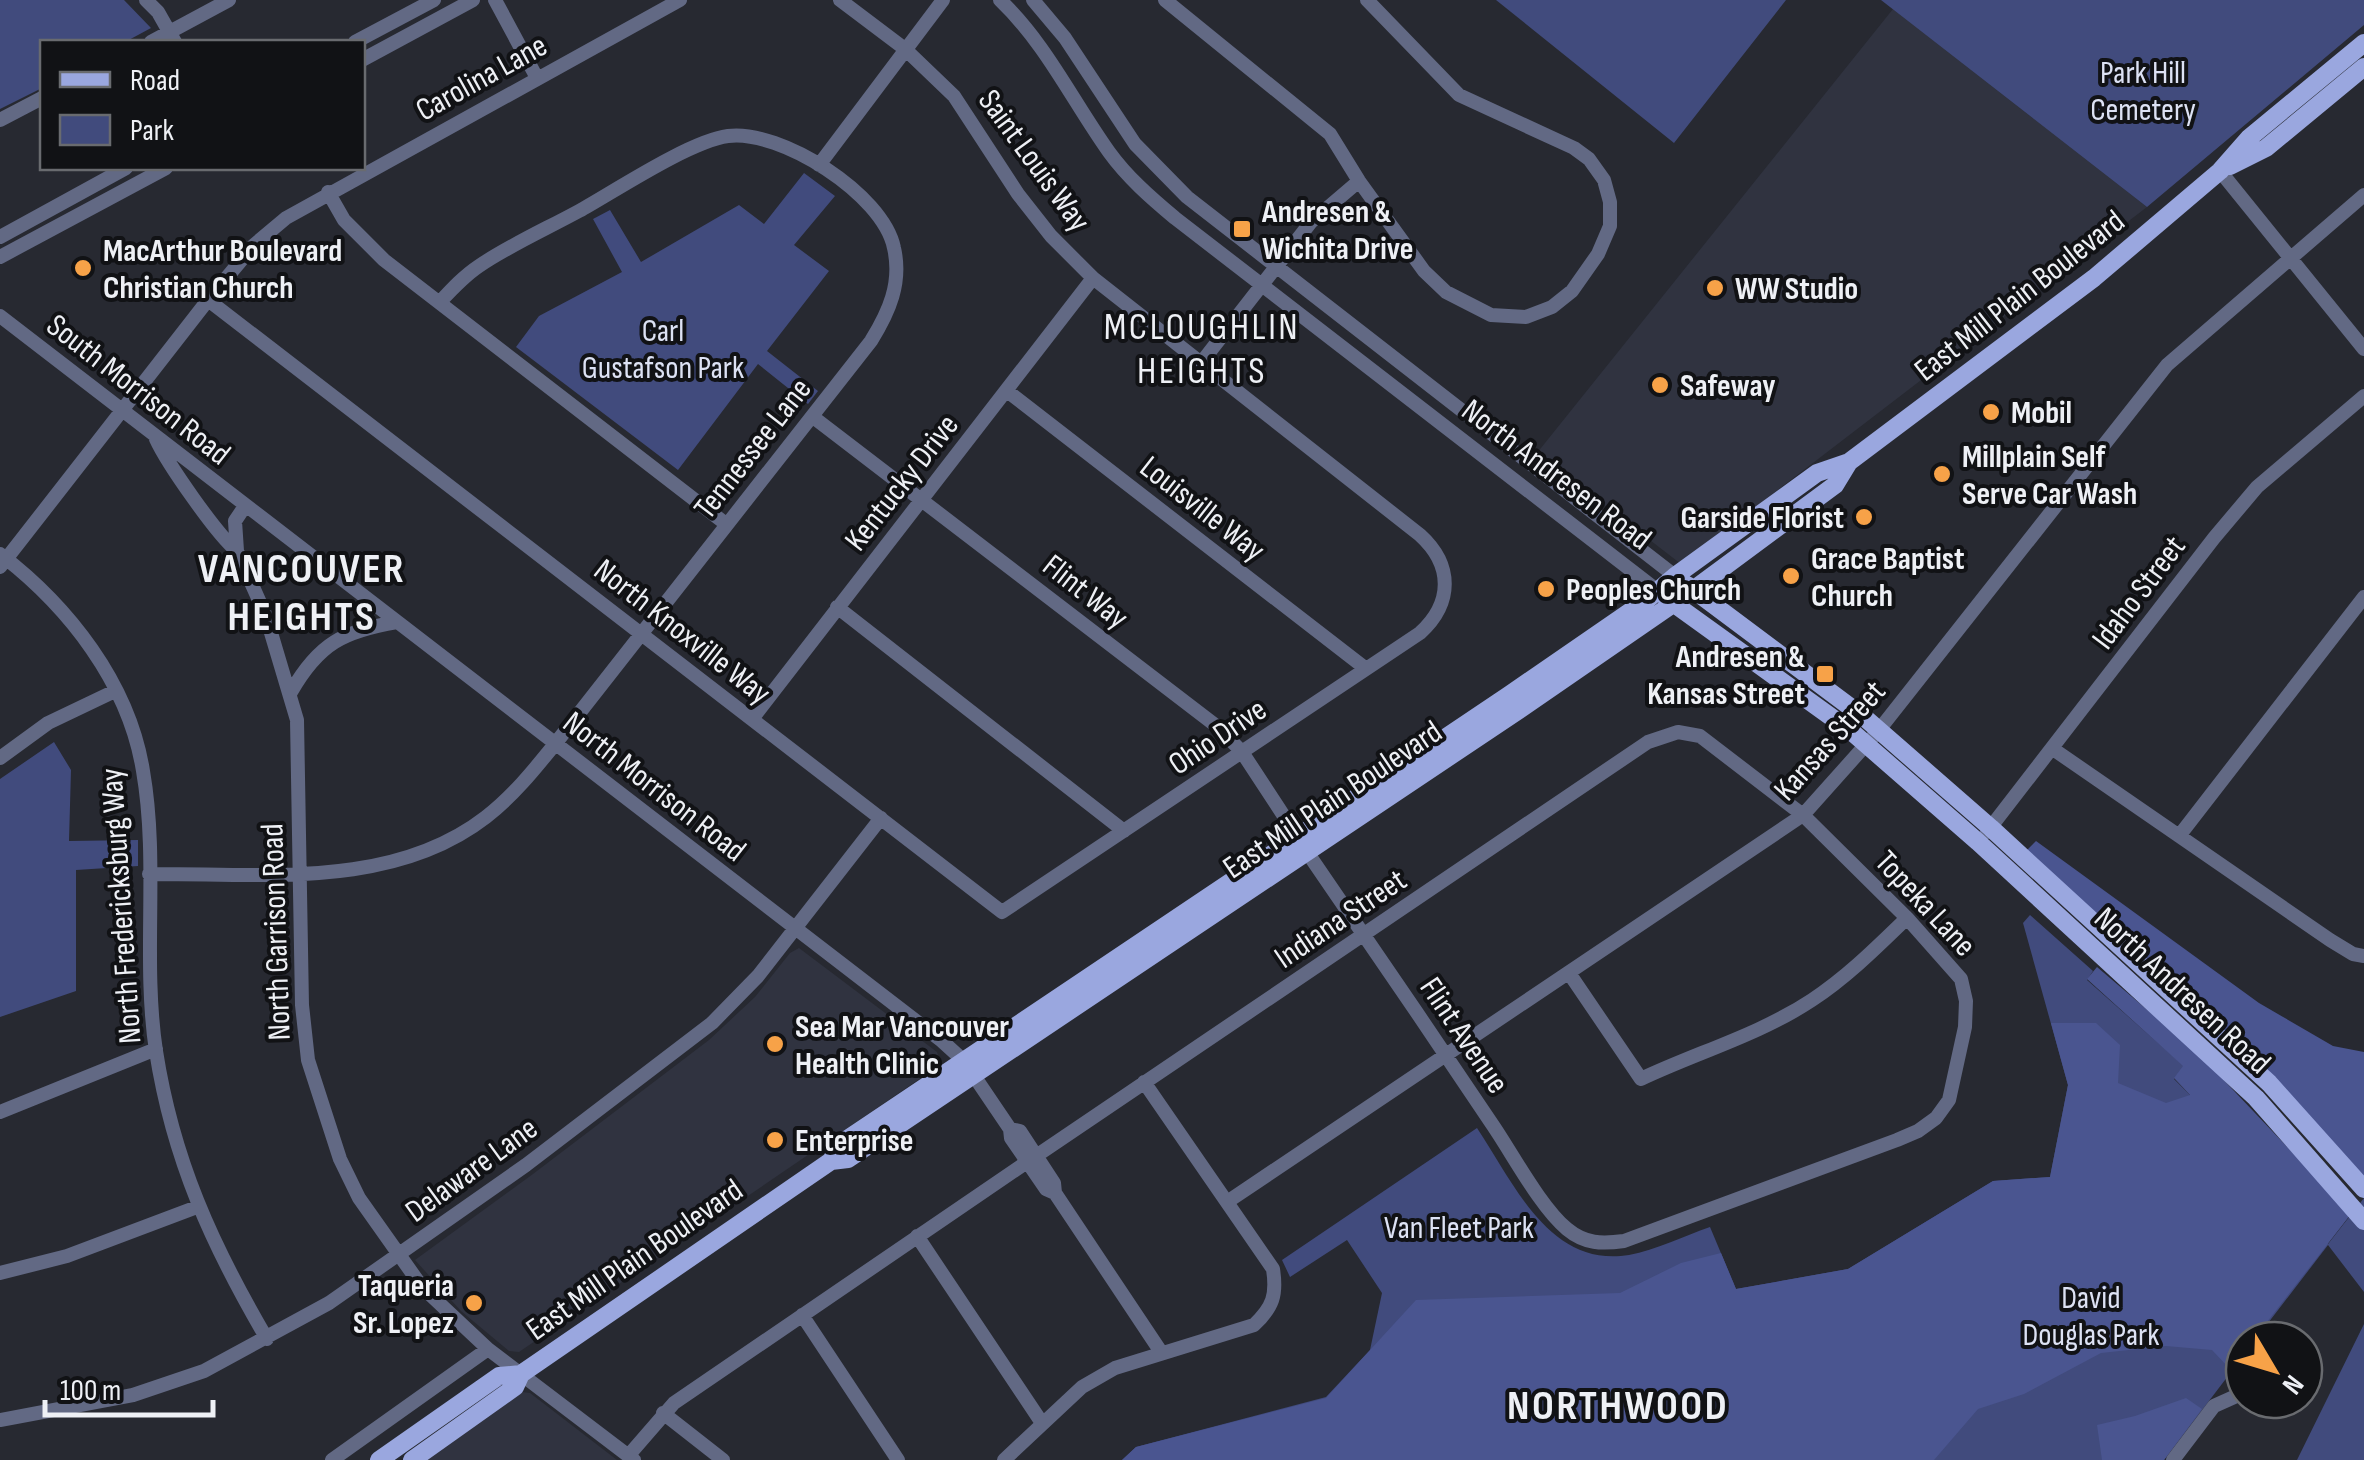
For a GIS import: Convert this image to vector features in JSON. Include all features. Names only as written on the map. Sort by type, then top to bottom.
[{"type":"main road","name":"East Mill Plain Boulevard","points":[[1302,844],[1658,591],[1817,472],[1850,462],[2065,301],[2220,170],[2249,138],[2364,43]]},
{"type":"main road","name":"East Mill Plain Boulevard","points":[[2220,170],[2266,148],[2364,67]]},
{"type":"main road","name":"East Mill Plain Boulevard","points":[[380,1460],[500,1376],[521,1374],[831,1161],[848,1159],[969,1068],[1302,844],[1673,604],[1835,485],[1850,462]]},
{"type":"main road","name":"North Andresen Road","points":[[1675,576],[1873,737],[2269,1083],[2364,1189]]},
{"type":"main road","name":"North Andresen Road","points":[[1658,591],[1873,737]]},
{"type":"main road","name":"North Andresen Road","points":[[1984,835],[2256,1098],[2364,1221]]},
{"type":"main road","name":"East Mill Plain Boulevard","points":[[412,1460],[515,1387],[521,1374]]},
{"type":"street","points":[[146,0],[173,38],[229,0]]},
{"type":"street","points":[[359,40],[434,0]]},
{"type":"street","points":[[365,58],[474,0]]},
{"type":"street","points":[[495,0],[537,78]]},
{"type":"street","name":"Carolina Lane","points":[[3,560],[254,244],[328,192],[680,0]]},
{"type":"street","name":"Saint Louis Way","points":[[840,0],[905,49],[954,96],[1018,194],[1051,236],[1092,278],[1428,543],[1439,556],[1446,590]]},
{"type":"street","points":[[819,165],[943,0]]},
{"type":"street","name":"North Andresen Road","points":[[1000,0],[1043,48],[1122,168],[1174,218],[1658,591]]},
{"type":"street","name":"North Andresen Road","points":[[1033,0],[1079,58],[1116,119],[1162,174],[1675,576]]},
{"type":"street","points":[[1165,0],[1330,134],[1424,271],[1446,292],[1491,316],[1526,318],[1552,307],[1572,290],[1598,254],[1610,226],[1610,202],[1604,180],[1589,159],[1574,148],[1458,94],[1367,0]]},
{"type":"street","points":[[0,120],[40,99]]},
{"type":"street","name":"Tennessee Lane","points":[[149,874],[299,873],[378,865],[414,856],[464,832],[518,790],[812,416],[887,314],[894,293],[894,244],[863,199],[819,165],[794,149],[746,134],[703,143],[480,265],[440,302]]},
{"type":"street","points":[[0,237],[122,170]]},
{"type":"street","points":[[0,257],[162,170]]},
{"type":"street","points":[[2220,170],[2364,349]]},
{"type":"street","points":[[1201,363],[1310,222],[1359,181]]},
{"type":"street","points":[[328,192],[344,220],[364,242],[726,524]]},
{"type":"street","name":"Kansas Street","points":[[1228,1202],[1803,815],[1873,737],[2167,365],[2364,195]]},
{"type":"street","name":"Kentucky Drive","points":[[752,719],[1092,278]]},
{"type":"street","name":"North Knoxville Way","points":[[208,300],[1002,912]]},
{"type":"street","name":"South Morrison Road","points":[[0,316],[245,506]]},
{"type":"street","name":"Louisville Way","points":[[1007,391],[1365,668]]},
{"type":"street","name":"Idaho Street","points":[[1984,835],[2257,487],[2364,396]]},
{"type":"street","name":"Flint Way","points":[[812,416],[1218,728],[1242,752],[1302,844]]},
{"type":"street","name":"North Garrison Road","points":[[154,434],[164,457],[222,540],[237,551],[266,616],[291,692],[296,720],[301,986],[308,1060],[340,1159],[359,1198],[422,1287],[488,1350],[631,1458]]},
{"type":"street","points":[[237,551],[235,522],[245,506]]},
{"type":"street","name":"North Morrison Road","points":[[245,506],[795,929],[969,1068],[1010,1129],[1020,1131],[1031,1159],[1054,1183],[1055,1194],[1160,1352]]},
{"type":"street","name":"North Fredericksburg Way","points":[[3,560],[44,590],[88,642],[133,731],[144,771],[150,1009],[176,1146],[197,1207],[225,1268],[267,1339]]},
{"type":"street","name":"Ohio Drive","points":[[1002,912],[1433,621],[1446,590]]},
{"type":"street","points":[[2179,836],[2364,598]]},
{"type":"street","points":[[838,608],[1124,831]]},
{"type":"street","points":[[291,692],[319,652],[340,637],[398,622]]},
{"type":"street","points":[[0,758],[48,723],[114,692]]},
{"type":"street","name":"Topeka Lane","points":[[1586,1241],[1624,1241],[1918,1131],[1936,1118],[1949,1100],[1964,1027],[1966,1001],[1961,979],[1907,918],[1803,815],[1700,736],[1678,732]]},
{"type":"street","name":"Indiana Street","points":[[631,1458],[663,1413],[802,1315],[1648,742],[1678,732]]},
{"type":"street","points":[[2054,748],[2330,940],[2364,956]]},
{"type":"street","name":"Delaware Lane","points":[[0,1420],[133,1395],[204,1371],[329,1303],[526,1166],[712,1024],[740,998],[880,818]]},
{"type":"street","name":"Flint Avenue","points":[[1302,844],[1557,1220],[1586,1241]]},
{"type":"street","points":[[1570,973],[1641,1079],[1733,1042],[1810,1002],[1846,976],[1907,918]]},
{"type":"street","points":[[0,1112],[156,1050]]},
{"type":"street","points":[[1004,1460],[1082,1387],[1115,1368],[1254,1325],[1272,1308],[1276,1286],[1273,1269],[1144,1082]]},
{"type":"street","points":[[0,1274],[67,1256],[197,1207]]},
{"type":"street","points":[[917,1236],[1042,1423]]},
{"type":"street","points":[[802,1315],[898,1460]]},
{"type":"street","points":[[332,1460],[488,1350]]},
{"type":"street","points":[[2173,1460],[2214,1406],[2224,1402]]},
{"type":"street","points":[[663,1413],[723,1460]]},
{"type":"shaded area","points":[[1893,9],[2147,207],[1681,564],[1537,453]]},
{"type":"shaded area","points":[[799,948],[937,1052],[937,1067],[519,1352],[509,1351],[461,1311],[415,1260],[709,1040]]},
{"type":"shaded area","points":[[522,1392],[530,1393],[617,1460],[425,1460]]},
{"type":"green space","points":[[0,0],[124,0],[151,28],[129,40],[40,40],[40,89],[0,109]]},
{"type":"green space","points":[[1496,0],[1786,0],[1674,143]]},
{"type":"green space","name":"Park Hill Cemetery","points":[[1881,0],[2364,0],[2364,25],[2147,207]]},
{"type":"green space","name":"Carl Gustafson Park","points":[[804,173],[835,196],[794,245],[829,271],[767,351],[818,391],[808,404],[758,364],[678,470],[516,347],[539,316],[622,272],[593,219],[610,210],[641,262],[739,205],[764,224]]},
{"type":"green space","points":[[54,742],[71,770],[69,841],[138,840],[138,866],[76,870],[76,991],[0,1017],[0,779]]},
{"type":"green space","points":[[2036,841],[2259,1003],[2333,1046],[2364,1052],[2364,1180],[2027,850]]},
{"type":"green space","name":"David Douglas Park","points":[[2030,915],[2093,971],[2087,980],[2184,1066],[2174,1079],[2265,1170],[2328,1244],[2364,1198],[2364,1292],[2328,1245],[2270,1320],[2224,1320],[2224,1381],[2164,1460],[1122,1460],[1136,1447],[1326,1397],[1370,1350],[1382,1293],[1347,1240],[1290,1277],[1282,1260],[1477,1128],[1520,1196],[1556,1235],[1601,1256],[1629,1255],[1710,1227],[1736,1289],[1848,1269],[1993,1181],[2050,1177],[2068,1085],[2023,923]]},
{"type":"green space","name":"David Douglas Park","points":[[2097,967],[2198,1053],[2351,1214],[2269,1320],[2224,1320],[2224,1363],[2212,1350],[2166,1346],[2101,1353],[2024,1394],[1978,1409],[1934,1460],[1122,1460],[1136,1447],[1326,1398],[1416,1300],[1620,1293],[1681,1263],[1721,1253],[1736,1289],[1848,1269],[1993,1181],[2050,1177],[2068,1085],[2051,1023],[2096,1023],[2120,1045],[2118,1083],[2166,1103],[2190,1095],[2174,1078],[2183,1066],[2087,979]]},
{"type":"green space","points":[[2364,1324],[2364,1460],[2297,1460],[2317,1420],[2324,1420],[2324,1405]]},
{"type":"green space","points":[[2186,1398],[2202,1409],[2164,1460],[2102,1460],[2097,1425]]},
{"type":"place","name":"Andresen & Wichita Drive","points":[[1242,229]]},
{"type":"place","name":"MacArthur Boulevard Christian Church","points":[[83,268]]},
{"type":"place","name":"WW Studio","points":[[1715,288]]},
{"type":"place","name":"Safeway","points":[[1660,385]]},
{"type":"place","name":"Mobil","points":[[1991,412]]},
{"type":"place","name":"Millplain Self Serve Car Wash","points":[[1942,474]]},
{"type":"place","name":"Garside Florist","points":[[1864,517]]},
{"type":"place","name":"Grace Baptist Church","points":[[1791,576]]},
{"type":"place","name":"Peoples Church","points":[[1546,589]]},
{"type":"place","name":"Andresen & Kansas Street","points":[[1825,674]]},
{"type":"place","name":"Sea Mar Vancouver Health Clinic","points":[[775,1044]]},
{"type":"place","name":"Enterprise","points":[[775,1140]]},
{"type":"place","name":"Taqueria Sr. Lopez","points":[[474,1303]]},
{"type":"district","name":"MCLOUGHLIN HEIGHTS","points":[[1202,348]]},
{"type":"district","name":"VANCOUVER HEIGHTS","points":[[302,591]]},
{"type":"district","name":"NORTHWOOD","points":[[1618,1404]]},
{"type":"park label","name":"Van Fleet Park","points":[[1459,1227]]}]
